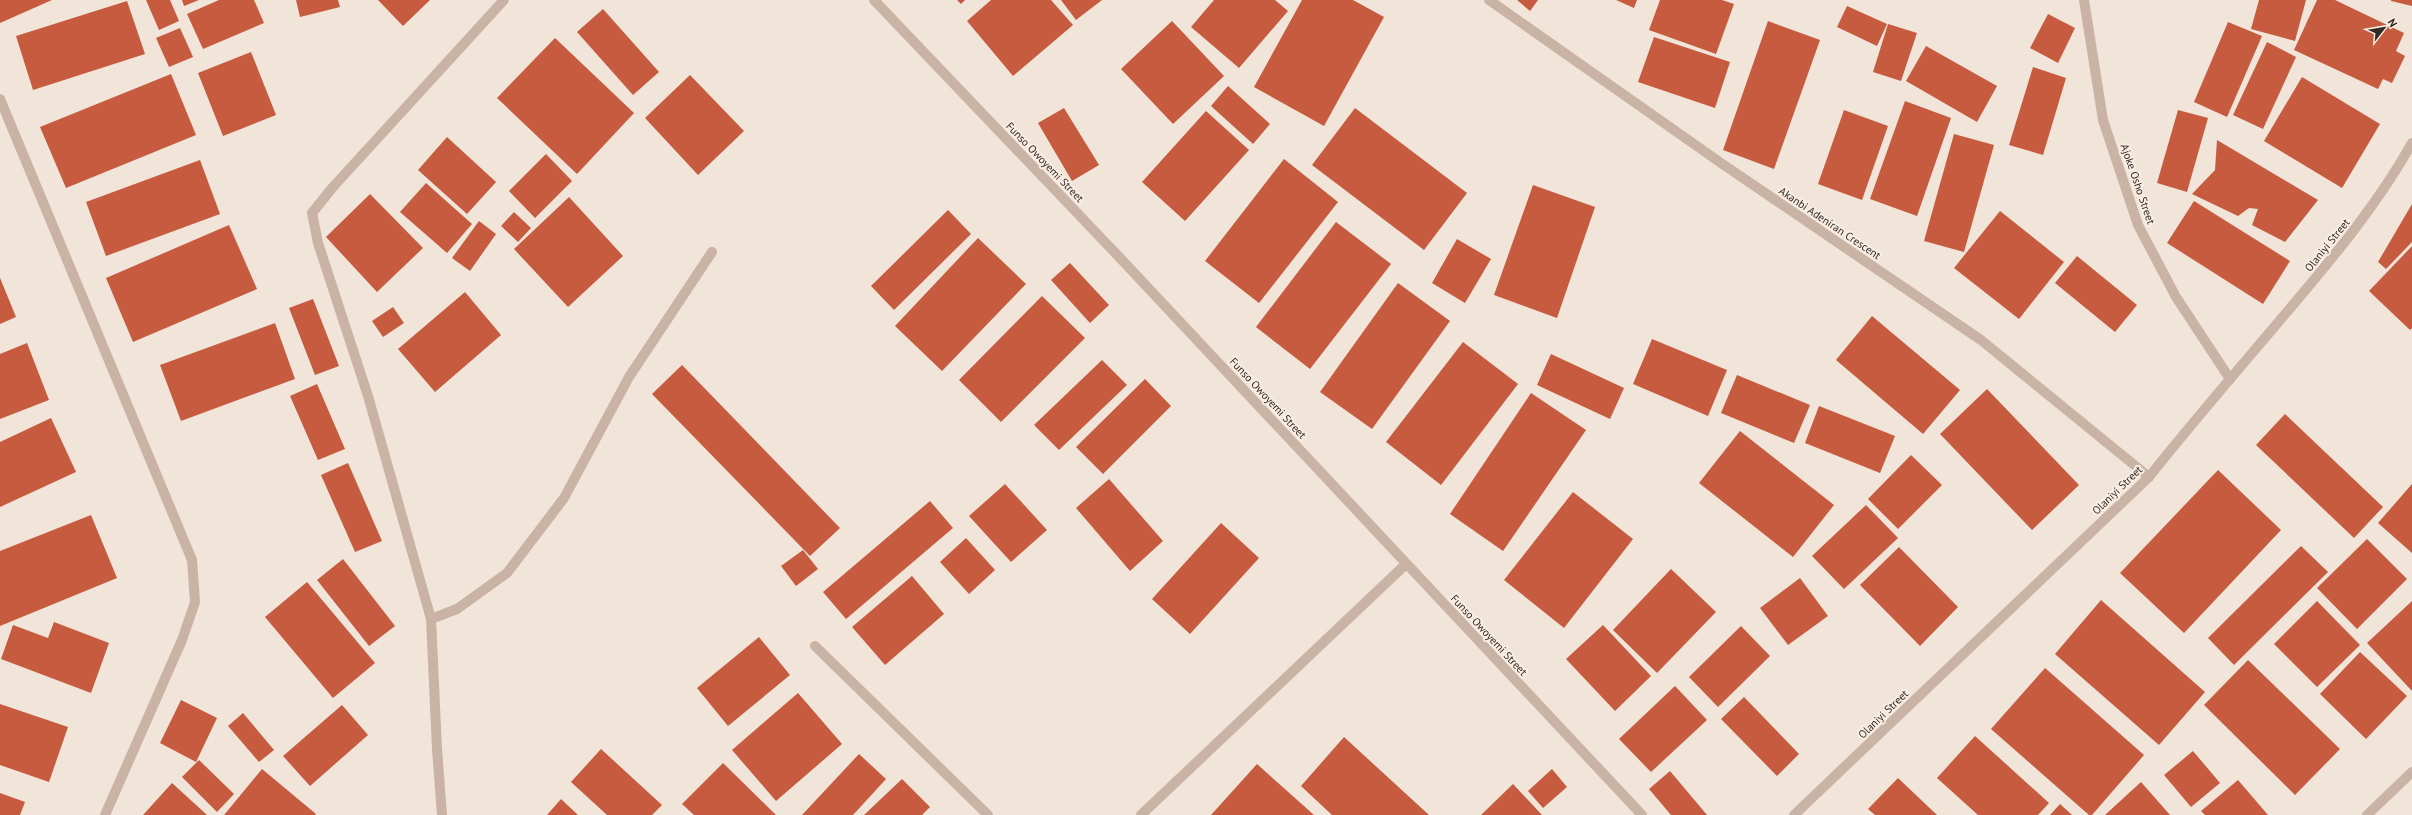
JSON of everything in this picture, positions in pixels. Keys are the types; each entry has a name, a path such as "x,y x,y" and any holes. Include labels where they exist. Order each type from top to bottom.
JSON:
{"street":[{"path":"442,815 437,749 431,619 368,396 318,243 312,212 504,0"},
{"name":"Funso Owoyemi Street","path":"874,0 1127,265 1642,815"},
{"name":"Akanbi Adeniran Crescent","path":"1489,0 1721,163 1981,340 2149,477"},
{"name":"Ajoke Osho Street","path":"2084,0 2103,120 2138,225 2176,297 2230,379"},
{"path":"0,99 192,560 194,602 182,640 105,815"},
{"name":"Olaniyi Street","path":"1794,815 2149,477 2191,424 2349,239 2392,179 2412,143"},
{"path":"431,619 457,609 507,573 564,498 629,377 712,252"},
{"path":"1141,815 1406,564"},
{"path":"815,646 988,815"},
{"path":"2368,815 2412,772"}],"building":[{"path":"0,0 52,0 0,23"},
{"path":"146,0 170,0 179,21 159,30"},
{"path":"182,0 199,0 184,6"},
{"path":"219,0 254,0 264,23 203,49 187,14"},
{"path":"296,0 338,0 340,7 300,17"},
{"path":"378,0 430,0 403,26"},
{"path":"957,0 965,0 961,4"},
{"path":"991,0 1051,0 1073,25 1013,76 967,21"},
{"path":"1061,0 1102,0 1076,20"},
{"path":"1214,0 1275,0 1288,11 1239,68 1191,27"},
{"path":"1302,0 1353,0 1384,17 1324,126 1254,87"},
{"path":"1517,0 1538,0 1530,11"},
{"path":"1616,0 1637,0 1634,8"},
{"path":"1660,0 1722,0 1734,4 1716,54 1649,30"},
{"path":"2259,0 2306,0 2295,41 2251,29"},
{"path":"2317,0 2335,0 2404,33 2396,51 2405,56 2392,83 2383,79 2378,89 2294,50"},
{"path":"2412,0 2412,6 2391,1"},
{"path":"127,1 145,54 33,90 16,36"},
{"path":"1847,6 1887,24 1877,46 1837,27"},
{"path":"603,9 659,72 633,95 577,32"},
{"path":"2048,14 2075,28 2058,63 2030,48"},
{"path":"1172,21 1224,76 1173,124 1121,69"},
{"path":"1768,21 1820,40 1774,169 1723,150"},
{"path":"2228,22 2262,36 2227,117 2194,102"},
{"path":"1888,24 1917,33 1901,81 1873,72"},
{"path":"180,28 193,57 169,67 156,38"},
{"path":"1654,37 1730,62 1715,108 1638,82"},
{"path":"555,38 634,113 577,174 497,98"},
{"path":"2267,42 2296,57 2263,129 2233,115"},
{"path":"1926,46 1997,86 1977,122 1906,81"},
{"path":"251,52 276,115 223,136 198,73"},
{"path":"2033,67 2066,78 2043,155 2009,145"},
{"path":"171,74 196,135 66,188 40,127"},
{"path":"690,75 744,131 698,175 645,118"},
{"path":"2302,77 2380,124 2342,188 2264,141"},
{"path":"1228,86 1270,124 1253,144 1211,106"},
{"path":"1905,101 1951,118 1917,216 1870,199"},
{"path":"1064,108 1099,165 1072,181 1038,123"},
{"path":"1355,108 1467,193 1424,250 1312,165"},
{"path":"1844,110 1888,126 1862,200 1818,184"},
{"path":"2178,110 2208,118 2187,192 2157,183"},
{"path":"1206,111 1249,150 1185,221 1142,182"},
{"path":"1954,134 1994,145 1964,252 1924,241"},
{"path":"447,137 496,182 467,214 418,170"},
{"path":"2217,140 2318,200 2285,242 2252,225 2258,209 2249,208 2238,216 2192,194 2215,170"},
{"path":"546,154 572,181 535,218 509,191"},
{"path":"1284,159 1338,202 1259,303 1205,261"},
{"path":"200,160 220,214 106,256 86,202"},
{"path":"426,183 472,224 447,253 400,212"},
{"path":"1533,185 1595,207 1557,318 1494,295"},
{"path":"370,194 423,248 377,292 326,237"},
{"path":"569,197 623,256 568,307 514,249"},
{"path":"2194,201 2290,261 2263,304 2167,243"},
{"path":"2412,204 2412,242 2386,269 2378,262"},
{"path":"948,210 971,234 894,310 871,286"},
{"path":"2000,211 2064,262 2019,319 1954,268"},
{"path":"514,212 531,228 518,242 501,226"},
{"path":"479,221 496,234 470,271 452,258"},
{"path":"1336,222 1391,264 1310,369 1256,327"},
{"path":"229,225 257,289 133,342 106,278"},
{"path":"978,238 1026,284 942,371 895,326"},
{"path":"1457,239 1491,259 1465,303 1432,283"},
{"path":"2412,246 2412,328 2410,330 2369,291"},
{"path":"2077,256 2137,305 2115,332 2055,283"},
{"path":"1070,263 1109,305 1090,323 1051,280"},
{"path":"0,278 16,317 0,324"},
{"path":"1398,283 1450,321 1372,429 1320,392"},
{"path":"465,292 501,335 435,392 398,349"},
{"path":"1042,296 1085,338 1001,422 959,380"},
{"path":"313,299 339,366 315,375 289,308"},
{"path":"393,307 404,323 383,337 372,321"},
{"path":"1872,316 1960,390 1923,434 1836,360"},
{"path":"275,323 295,379 181,421 160,365"},
{"path":"1652,339 1727,370 1708,416 1633,384"},
{"path":"1463,342 1518,384 1441,485 1386,442"},
{"path":"27,343 49,400 0,419 0,354"},
{"path":"1551,354 1624,388 1610,419 1537,385"},
{"path":"1102,360 1127,385 1059,450 1034,425"},
{"path":"682,365 840,528 810,556 652,394"},
{"path":"1737,375 1810,405 1794,443 1721,413"},
{"path":"1145,379 1171,406 1103,474 1076,447"},
{"path":"317,384 345,449 318,460 290,396"},
{"path":"1987,389 2079,485 2032,530 1940,434"},
{"path":"1531,393 1586,430 1503,551 1450,514"},
{"path":"1819,406 1895,436 1880,473 1805,443"},
{"path":"2285,414 2383,507 2354,538 2256,445"},
{"path":"51,418 76,472 0,507 0,442"},
{"path":"1740,431 1834,505 1793,557 1699,483"},
{"path":"1911,455 1942,485 1898,529 1868,499"},
{"path":"348,463 382,541 355,552 321,475"},
{"path":"2218,470 2281,530 2184,633 2120,573"},
{"path":"1109,479 1163,541 1130,571 1076,508"},
{"path":"1005,484 1047,530 1011,562 969,516"},
{"path":"2412,484 2412,553 2378,523"},
{"path":"1573,492 1633,539 1564,628 1504,580"},
{"path":"930,501 953,528 846,619 823,592"},
{"path":"1866,505 1898,538 1844,589 1812,556"},
{"path":"91,515 117,578 0,626 0,551"},
{"path":"1221,523 1259,558 1190,634 1152,599"},
{"path":"966,538 995,570 969,594 940,562"},
{"path":"2367,539 2407,579 2357,629 2317,588"},
{"path":"2301,546 2328,572 2234,665 2208,638"},
{"path":"1899,547 1958,607 1920,646 1860,585"},
{"path":"803,550 818,569 796,586 781,566"},
{"path":"343,559 395,626 369,646 317,580"},
{"path":"1671,569 1716,612 1657,673 1613,630"},
{"path":"912,576 944,614 885,665 852,627"},
{"path":"1800,578 1828,616 1788,645 1760,608"},
{"path":"307,582 375,663 333,698 265,617"},
{"path":"2101,600 2205,692 2159,745 2055,654"},
{"path":"2317,601 2360,645 2317,687 2274,644"},
{"path":"2412,601 2412,691 2367,643"},
{"path":"54,622 109,643 91,693 1,659 13,625 48,638"},
{"path":"1603,625 1651,676 1615,711 1566,659"},
{"path":"1741,626 1770,656 1718,707 1689,677"},
{"path":"759,637 790,675 728,726 697,688"},
{"path":"2360,652 2407,696 2366,739 2320,694"},
{"path":"2248,660 2340,749 2295,795 2204,705"},
{"path":"2045,668 2144,755 2092,815 2089,815 1991,729"},
{"path":"1675,686 1707,720 1651,772 1619,739"},
{"path":"798,693 842,744 776,801 732,750"},
{"path":"1744,697 1799,754 1777,776 1721,719"},
{"path":"181,700 217,718 196,762 160,743"},
{"path":"0,704 68,727 49,782 0,765"},
{"path":"342,705 368,735 310,786 283,756"},
{"path":"243,713 274,750 259,762 228,726"},
{"path":"1975,736 2049,803 2038,815 1978,815 1937,778"},
{"path":"1344,737 1429,815 1332,815 1301,786"},
{"path":"601,749 662,805 652,815 607,815 571,782"},
{"path":"2193,751 2220,783 2191,807 2164,775"},
{"path":"859,754 886,779 853,815 802,815"},
{"path":"199,760 234,794 217,812 182,777"},
{"path":"723,763 776,815 694,815 682,804"},
{"path":"1257,764 1314,815 1211,815"},
{"path":"262,769 316,814 224,815"},
{"path":"1552,769 1567,787 1543,808 1528,791"},
{"path":"1670,771 1707,815 1671,815 1649,789"},
{"path":"1898,778 1937,815 1875,815 1868,809"},
{"path":"902,779 930,807 922,815 864,815"},
{"path":"2238,780 2268,815 2205,815 2201,811"},
{"path":"2141,782 2170,815 2105,815"},
{"path":"172,783 207,815 143,815"},
{"path":"1513,784 1542,815 1481,815"},
{"path":"0,793 25,802 20,815 0,815"},
{"path":"561,799 578,815 547,815"},
{"path":"2060,804 2072,815 2050,815"}]}
